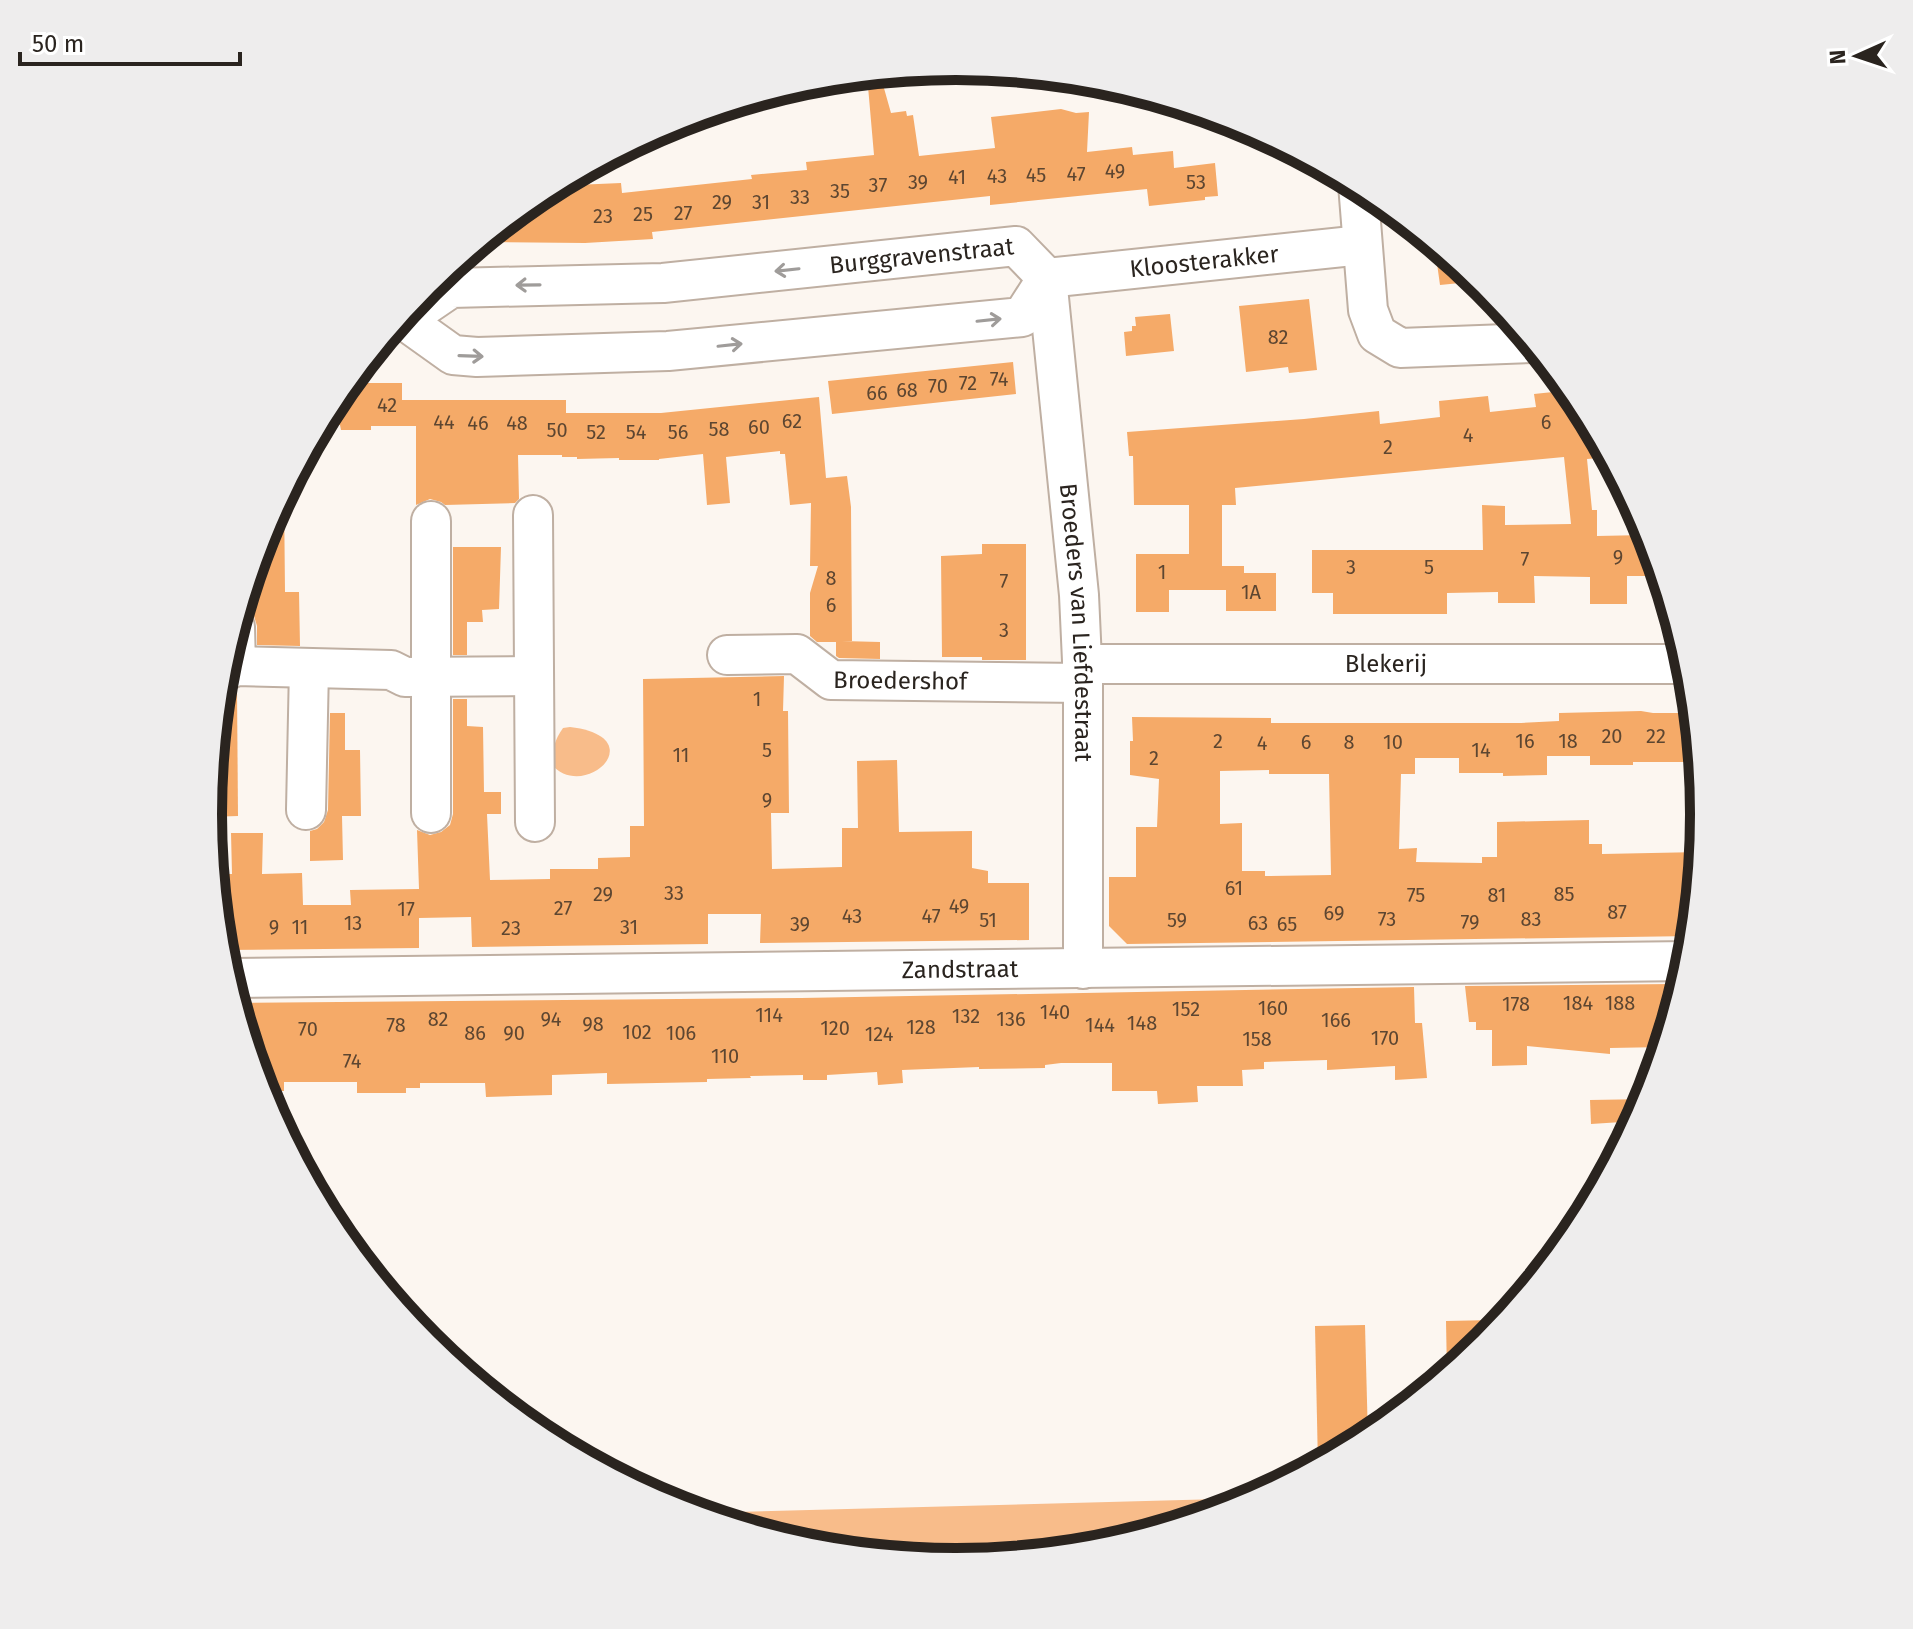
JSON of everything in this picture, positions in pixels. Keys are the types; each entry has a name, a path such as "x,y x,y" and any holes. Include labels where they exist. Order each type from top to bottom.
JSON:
{"street":[{"path":"1359,200 1368,310 1377,334 1400,348 1520,343"},
{"name":"Kloosterakker","path":"1047,278 1362,245"},
{"name":"Burggravenstraat","path":"409,325 453,355 477,357 668,351 1022,317 1047,278 1016,246 663,283 451,288 432,300"},
{"name":"Broeders van Liefdestraat","path":"1047,278 1079,595 1083,969"},
{"path":"533,515 535,822"},
{"path":"431,521 431,813"},
{"name":"Broedershof","path":"727,655 797,654 831,680 1082,673"},
{"name":"Blekerij","path":"1082,673 1675,664"},
{"path":"306,810 309,668"},
{"path":"236,670 391,670 405,677 534,676"},
{"name":"Zandstraat","path":"241,978 1676,961"}],"shaded area":[{"path":"563,728 595,733 607,742 610,753 604,764 594,772 580,776 565,774 551,764 558,736"},
{"path":"1222,1499 1147,1524 1100,1535 1052,1543 956,1549 861,1543 813,1535 727,1512"}],"building":[{"path":"883,84 891,113 906,111 907,116 913,115 919,156 995,148 991,117 1061,109 1089,112 1087,152 1132,147 1133,155 1173,151 1174,168 1215,163 1218,196 1149,206 1147,189 990,205 990,196 652,232 653,239 585,243 496,242 578,185 621,183 622,193 752,179 751,175 807,170 806,162 874,155 868,85"},
{"path":"1436,258 1463,283 1440,285"},
{"path":"1309,299 1317,370 1289,373 1288,367 1246,372 1239,306"},
{"path":"1170,314 1174,351 1126,356 1124,332 1132,331 1132,326 1136,326 1135,317"},
{"path":"1013,362 1016,394 832,414 828,381"},
{"path":"363,383 402,383 402,400 566,400 566,413 661,413 819,397 826,478 847,476 851,507 852,641 842,641 880,642 880,659 839,658 836,656 836,642 817,642 810,636 810,593 818,566 810,566 811,503 790,505 785,454 780,454 780,451 726,457 730,503 707,505 703,454 659,460 518,455 519,499 515,503 445,505 430,499 416,505 416,426 341,430 340,425 334,425"},
{"path":"1557,392 1599,458 1587,459 1592,510 1597,510 1597,536 1636,535 1646,561 1646,576 1627,576 1627,604 1590,604 1590,577 1534,576 1535,603 1498,603 1498,592 1447,593 1447,614 1333,614 1333,593 1312,593 1312,550 1483,550 1482,505 1505,506 1505,525 1571,524 1564,457 1235,488 1236,505 1222,505 1222,566 1244,566 1244,573 1276,573 1276,611 1226,611 1226,590 1169,590 1169,612 1136,612 1136,554 1189,554 1189,505 1134,505 1133,456 1129,456 1127,432 1379,411 1380,424 1440,417 1439,401 1488,396 1490,412 1536,407 1534,394"},
{"path":"284,520 285,592 299,592 300,646 257,645 254,616 250,612 261,578"},
{"path":"982,544 1026,544 1026,660 942,657 941,556 982,554"},
{"path":"453,547 501,547 499,609 482,610 483,622 467,622 467,655 453,655"},
{"path":"784,676 783,711 788,711 789,813 771,813 772,869 842,867 842,828 858,828 857,761 897,760 899,832 972,831 972,868 988,871 988,883 1029,883 1029,940 760,943 761,914 708,914 708,944 472,947 471,917 419,918 419,948 235,950 225,874 232,874 231,833 263,833 262,874 302,873 303,905 351,905 350,890 419,889 417,830 430,835 441,832 450,825 453,814 453,699 467,699 467,726 483,727 484,792 501,792 501,814 487,814 490,880 550,879 550,869 598,869 598,858 630,857 630,826 644,826 643,679"},
{"path":"237,690 238,816 222,817 224,766 233,691"},
{"path":"330,713 345,713 345,750 360,750 361,816 342,816 343,860 310,861 310,831 324,822 328,810"},
{"path":"1559,713 1684,713 1689,762 1590,765 1590,756 1547,756 1547,775 1503,776 1503,773 1459,773 1459,758 1415,758 1415,774 1401,774 1399,849 1417,848 1416,862 1482,863 1482,857 1497,857 1497,822 1589,820 1589,844 1602,844 1602,854 1689,852 1681,936 1127,944 1109,926 1109,877 1136,877 1136,827 1157,827 1159,779 1130,775 1132,717 1271,718 1271,723 1559,721","holes":["1220,771 1329,774 1331,875 1265,876 1265,871 1242,871 1242,823 1220,824"]},
{"path":"1671,984 1653,1047 1610,1048 1610,1054 1527,1046 1527,1065 1492,1066 1492,1030 1476,1030 1476,1022 1469,1022 1465,986"},
{"path":"1414,987 1415,1023 1422,1023 1427,1078 1395,1080 1395,1066 1327,1070 1327,1060 1264,1062 1264,1069 1242,1070 1243,1086 1197,1086 1198,1102 1158,1104 1157,1091 1112,1091 1112,1063 1061,1063 1045,1065 1045,1068 902,1070 903,1083 878,1085 877,1072 827,1075 827,1080 803,1080 803,1075 707,1079 707,1082 607,1084 607,1073 552,1075 552,1095 486,1097 485,1083 420,1083 420,1088 406,1088 406,1093 357,1093 357,1082 284,1082 284,1091 276,1091 247,1003 801,998"},
{"path":"1633,1099 1623,1122 1591,1124 1590,1100"},
{"path":"1489,1320 1447,1362 1446,1321"},
{"path":"1365,1325 1368,1423 1318,1454 1315,1326"}]}
